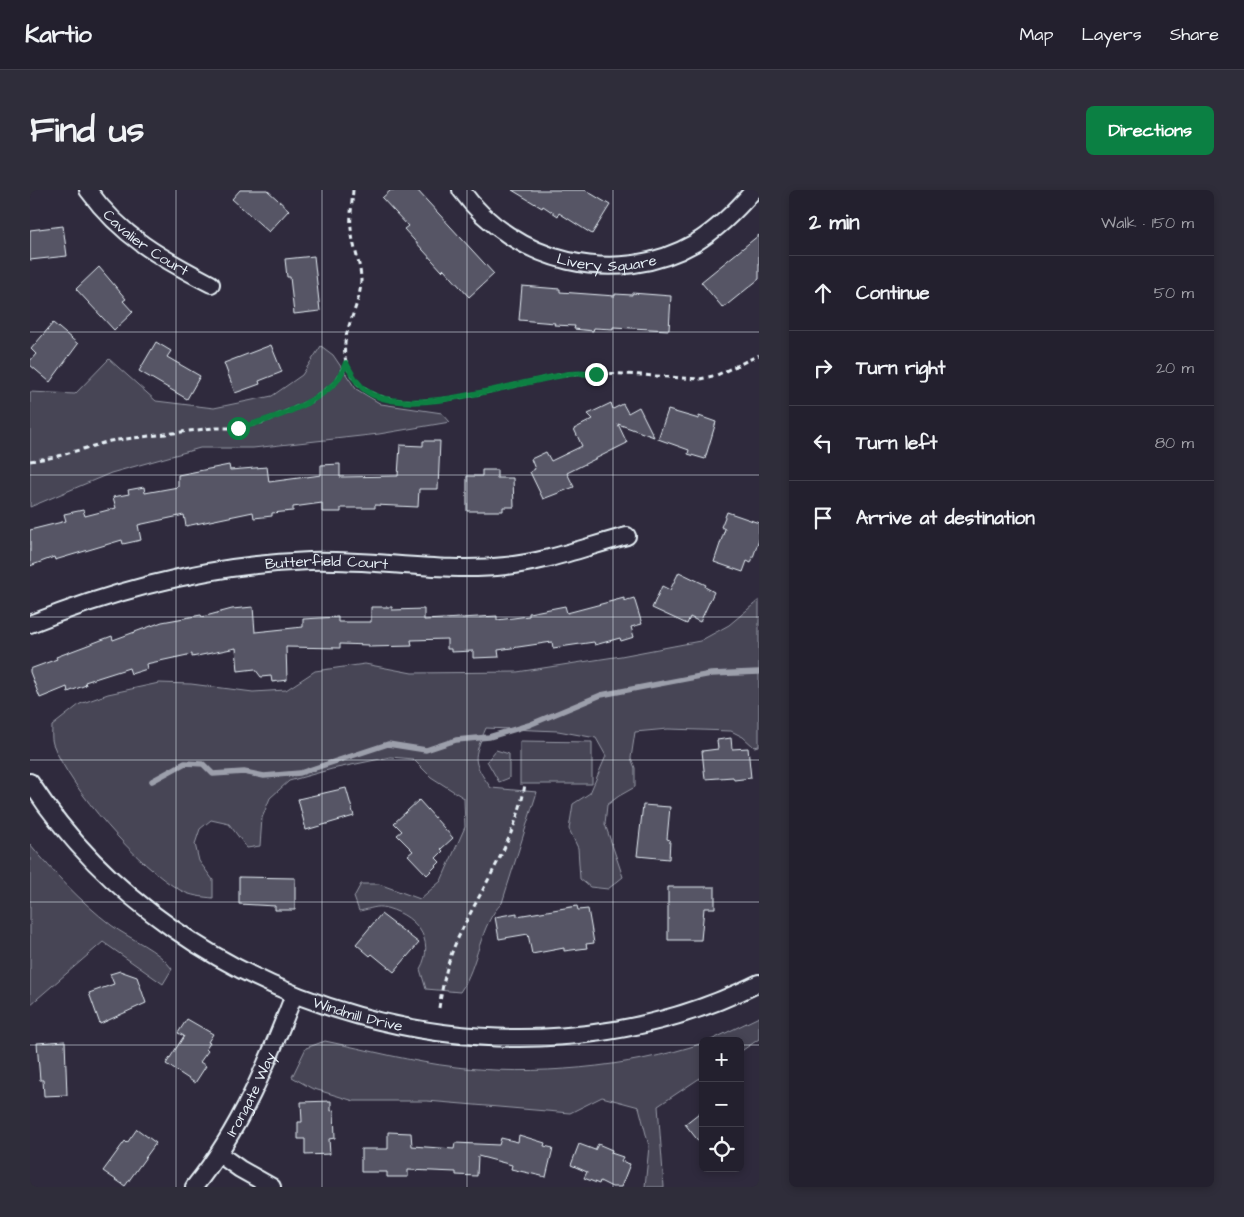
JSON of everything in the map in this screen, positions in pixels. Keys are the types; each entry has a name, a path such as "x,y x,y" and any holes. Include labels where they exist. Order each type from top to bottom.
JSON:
{"street":[{"name":"Cavalier Court","path":"88,190 103,210 124,232 155,255 211,284"},
{"name":"Livery Square","path":"460,190 491,223 527,247 580,264 610,266 640,263 669,255 694,244 733,214 754,190"},
{"name":"Butterfield Court","path":"30,624 123,592 224,570 309,561 344,560 462,567 506,566 538,560 628,536"},
{"name":"Windmill Drive","path":"30,782 72,837 105,872 145,908 185,937 215,955 294,995 336,1010 384,1023 474,1036 566,1036 651,1023 708,1006 759,983"},
{"name":"Irongate Way","path":"194,1187 219,1154 257,1084 294,995"},
{"path":"219,1154 272,1187"}],"path":[{"path":"353,190 350,217 361,280 345,338 346,363 353,378 374,396 388,400 418,401 453,398 571,374 700,379 717,376 759,356"},
{"path":"30,461 55,457 110,441 213,428 238,428 263,422 313,400 336,382 346,363"},
{"path":"439,1008 448,964 459,936 514,829 522,805 525,784"}],"shaded area":[{"path":"321,346 333,355 356,389 381,404 442,413 450,422 379,434 253,448 200,448 111,473 30,507 30,392 75,394 109,359 156,401 214,408 272,396 302,375"},
{"path":"759,600 759,746 754,747 743,737 731,731 668,729 635,732 631,758 635,768 635,787 607,805 605,824 623,877 608,889 590,887 580,879 578,848 569,829 573,804 590,793 606,756 596,738 558,731 486,728 478,747 476,759 480,771 491,788 537,792 502,903 488,922 471,970 460,992 426,989 420,969 425,958 426,948 424,938 413,921 394,910 382,907 359,911 354,897 361,884 379,884 420,899 441,881 465,827 464,798 431,777 413,759 390,757 332,769 289,781 270,798 262,818 260,846 247,848 229,824 211,820 200,829 195,844 199,861 213,880 213,898 192,895 180,890 164,879 126,846 74,782 61,762 52,742 52,726 80,704 108,694 159,683 191,684 253,692 286,690 315,671 365,664 412,673 517,672 621,656 700,641 729,625"},
{"path":"520,741 592,742 592,784 520,784"},
{"path":"496,750 509,754 509,778 499,782 487,761"},
{"path":"30,844 48,866 100,916 111,925 152,950 166,962 172,969 163,984 103,942 30,1005"},
{"path":"759,1017 759,1039 744,1049 744,1037 717,1037"},
{"path":"325,1041 440,1065 517,1071 581,1068 613,1064 644,1059 699,1044 699,1079 658,1106 664,1187 645,1187 649,1146 639,1107 602,1097 570,1113 427,1101 354,1101 311,1088 292,1077 306,1048"}],"building":[{"path":"240,190 267,190 289,210 269,232 232,199"},
{"path":"391,190 417,190 494,274 469,297 444,269 442,271 404,229 408,226 382,198"},
{"path":"512,190 585,190 610,205 592,234 559,213 558,216"},
{"path":"63,226 67,256 30,260 30,230"},
{"path":"759,235 759,279 723,308 701,282"},
{"path":"314,256 320,311 294,314 290,277 287,277 285,259"},
{"path":"99,267 126,299 123,301 133,312 114,330 76,289"},
{"path":"522,286 560,289 560,292 615,296 615,294 632,295 632,293 671,296 669,330 613,327 613,329 594,328 593,331 574,329 575,326 554,325 555,323 519,320"},
{"path":"53,323 78,344 50,382 30,365 30,361 36,354 31,349"},
{"path":"156,342 171,351 167,357 200,376 187,399 139,371"},
{"path":"271,345 282,372 259,381 260,384 235,393 224,363"},
{"path":"611,403 613,409 623,404 628,413 639,407 654,437 618,424 627,443 567,473 574,487 543,499 530,472 535,469 531,459 546,452 551,461 582,446 574,429 593,419 588,414"},
{"path":"668,410 699,419 699,416 716,422 705,459 688,454 689,450 658,439"},
{"path":"423,441 440,441 438,489 419,489 418,507 375,505 375,508 341,508 341,512 322,512 322,503 293,507 293,511 272,513 272,516 254,518 253,512 186,526 184,515 138,525 141,540 123,544 122,540 55,560 54,557 30,566 30,530 66,521 64,514 83,510 85,516 116,508 113,497 129,494 128,490 144,487 145,493 178,487 178,475 229,465 230,470 267,467 269,482 321,475 321,465 340,464 340,477 398,476 400,445 423,446"},
{"path":"482,470 497,470 497,478 513,478 514,507 503,507 503,511 467,511 467,476 482,476"},
{"path":"727,512 759,523 759,540 751,563 747,561 743,572 714,562 725,529 721,527"},
{"path":"679,572 706,585 705,587 714,592 700,622 690,617 687,624 652,608 662,586 670,590"},
{"path":"624,598 624,601 634,598 642,624 631,627 634,637 621,641 620,638 595,645 594,642 553,648 552,642 498,650 499,657 473,658 473,651 451,652 451,649 447,649 447,639 411,640 412,646 369,647 369,645 340,644 340,648 286,647 287,680 272,682 271,676 261,677 255,669 238,671 236,648 192,657 192,654 146,664 147,669 131,674 129,668 85,682 86,685 68,692 67,687 40,698 30,672 30,669 57,659 56,657 112,636 113,640 162,622 201,615 202,617 232,609 253,607 255,632 303,627 303,619 338,617 338,622 371,622 371,607 392,607 392,610 424,609 424,620 497,616 497,620 529,616 529,613 565,606 567,613"},
{"path":"731,738 732,749 748,748 751,778 734,780 733,777 705,779 702,751 718,749 717,740"},
{"path":"346,788 354,816 306,830 298,799"},
{"path":"419,800 453,838 441,849 443,851 436,858 440,862 427,875 408,855 413,851 397,835 402,831 394,823"},
{"path":"643,805 670,807 667,839 670,840 669,859 637,856"},
{"path":"239,877 295,878 295,910 275,910 275,906 239,904"},
{"path":"668,887 715,887 715,908 704,908 701,940 668,940"},
{"path":"577,906 578,910 588,909 594,943 586,944 587,948 564,951 564,948 532,954 528,934 499,939 495,917 517,913 517,916"},
{"path":"381,914 419,943 394,972 356,944"},
{"path":"120,971 137,977 146,1003 100,1024 89,993 114,984 110,974"},
{"path":"187,1019 213,1034 208,1042 210,1043 206,1049 208,1051 200,1062 206,1066 195,1083 166,1064 184,1036 178,1033"},
{"path":"65,1041 67,1095 44,1096 43,1080 40,1080 37,1043"},
{"path":"331,1101 331,1111 334,1110 335,1138 329,1139 330,1154 305,1155 305,1139 298,1139 298,1122 302,1122 301,1102"},
{"path":"699,1113 699,1142 685,1124"},
{"path":"137,1129 156,1143 125,1186 103,1171 125,1141 127,1143"},
{"path":"388,1132 411,1133 412,1146 454,1149 455,1143 499,1145 501,1138 518,1142 519,1135 545,1143 544,1146 553,1148 546,1177 511,1169 512,1165 478,1156 477,1176 456,1175 456,1172 408,1170 408,1177 387,1177 387,1172 361,1172 361,1149 388,1149"},
{"path":"579,1144 595,1150 598,1144 612,1150 611,1153 623,1157 621,1161 630,1164 621,1187 612,1187 600,1181 599,1184 584,1178 587,1172 571,1165"}],"waterway":[{"path":"152,781 185,763 203,764 213,774 244,772 264,776 300,773 388,744 426,750 456,740 489,737 529,725 601,695 711,674 759,672"}],"route":[{"path":"238,428 263,422 313,400 336,382 346,363 353,378 366,390 374,396 388,400 418,401 453,398 571,374 596,374"}]}
